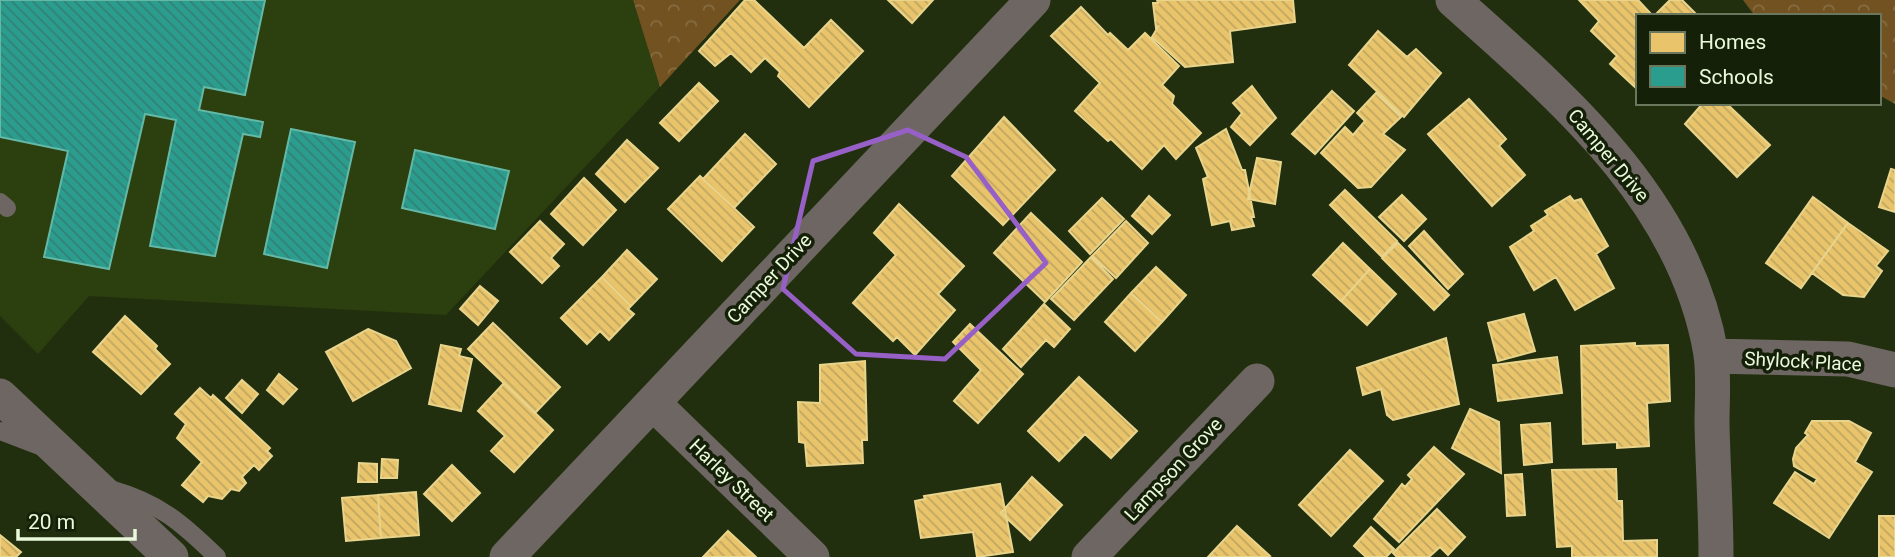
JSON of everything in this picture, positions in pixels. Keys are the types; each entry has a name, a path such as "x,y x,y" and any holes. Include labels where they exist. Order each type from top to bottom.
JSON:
{"street":[{"name":"Camper Drive","path":"508,557 1033,0"},
{"name":"Camper Drive","path":"1452,0 1582,118 1633,177 1672,241 1699,308 1711,356 1716,557"},
{"name":"Shylock Place","path":"1711,356 1848,359 1895,370"},
{"name":"Lampson Grove","path":"1089,557 1257,381"},
{"path":"0,396 171,557"},
{"name":"Harley Street","path":"653,403 812,557"}],"lane":[{"path":"0,431 61,454"},
{"path":"94,485 134,496 174,516 217,557"}],"highlighted area":[{"path":"908,130 966,157 1046,263 945,359 856,354 783,289 813,161"}],"shaded area":[{"path":"0,0 633,0 660,87 446,315 89,296 38,354 0,316"}],"green space":[{"path":"633,0 740,0 660,87"},
{"path":"1743,0 1895,0 1895,104 1881,96 1881,14 1754,14"}],"building: Homes":[{"path":"745,0 754,0 804,48 831,20 863,51 809,107 778,76 780,72 765,58 751,72 731,53 715,66 699,51"},
{"path":"888,0 933,0 912,23"},
{"path":"1157,0 1293,0 1295,22 1230,31 1233,62 1185,67 1152,37 1158,27 1156,28 1153,3 1158,3"},
{"path":"1579,0 1638,0 1651,14 1636,14 1636,88 1610,64 1617,56 1591,31 1599,21"},
{"path":"1670,0 1682,0 1696,14 1656,14"},
{"path":"1081,7 1108,35 1110,33 1128,50 1145,33 1179,66 1162,85 1174,96 1172,104 1201,133 1176,159 1164,145 1142,169 1111,139 1108,141 1075,111 1100,83 1051,36"},
{"path":"1378,31 1407,57 1416,49 1441,73 1404,117 1349,65"},
{"path":"699,83 718,101 679,141 660,123"},
{"path":"1252,86 1276,118 1250,145 1231,127 1242,113 1233,103"},
{"path":"1332,91 1354,111 1315,154 1292,134"},
{"path":"1376,93 1401,117 1383,134 1405,150 1371,187 1358,188 1321,153 1345,127 1353,135 1365,121 1357,113"},
{"path":"1469,99 1506,139 1499,146 1525,175 1492,206 1428,134"},
{"path":"1701,105 1728,105 1770,145 1737,177 1685,124"},
{"path":"1004,117 1055,170 1003,225 952,176"},
{"path":"1226,129 1242,170 1245,170 1254,217 1251,217 1254,226 1232,230 1230,221 1212,225 1203,179 1208,177 1196,148"},
{"path":"745,134 776,164 734,208 703,179"},
{"path":"627,140 658,168 625,202 596,174"},
{"path":"1257,158 1281,162 1275,204 1248,199"},
{"path":"1891,169 1895,170 1895,212 1879,207"},
{"path":"700,176 754,227 722,261 668,209"},
{"path":"584,178 616,210 583,245 551,214"},
{"path":"1345,190 1397,241 1382,257 1330,205"},
{"path":"1402,195 1426,219 1404,241 1379,217"},
{"path":"1149,196 1170,215 1152,234 1132,216"},
{"path":"1570,196 1574,201 1581,199 1608,246 1596,254 1614,288 1575,310 1556,277 1534,290 1510,247 1534,231 1531,226 1548,215 1545,211"},
{"path":"1813,197 1848,223 1801,288 1766,263"},
{"path":"1102,198 1124,219 1090,254 1069,231"},
{"path":"899,204 964,266 938,294 955,310 915,355 897,337 893,341 853,303 896,255 874,233"},
{"path":"1031,213 1082,262 1045,302 994,253"},
{"path":"540,221 564,244 551,258 559,266 542,283 510,252"},
{"path":"1126,221 1148,243 1116,278 1092,256"},
{"path":"1848,223 1888,251 1876,266 1882,271 1864,297 1843,295 1812,273"},
{"path":"1424,231 1463,274 1448,289 1409,246"},
{"path":"1343,243 1370,269 1341,301 1313,275"},
{"path":"1398,243 1449,295 1434,310 1382,258"},
{"path":"627,250 657,279 631,306 602,277"},
{"path":"1091,257 1113,279 1074,320 1051,299"},
{"path":"1156,267 1186,295 1162,322 1131,293"},
{"path":"1370,269 1396,294 1367,325 1341,301"},
{"path":"602,277 631,306 628,309 634,314 609,340 600,331 587,344 561,318"},
{"path":"480,286 498,301 478,325 460,309"},
{"path":"1131,293 1162,322 1135,351 1105,322"},
{"path":"1044,304 1070,329 1054,347 1046,340 1021,367 1003,349"},
{"path":"1524,314 1535,351 1498,361 1488,323"},
{"path":"125,316 157,346 155,349 170,364 141,394 93,352"},
{"path":"493,323 560,387 535,413 468,349"},
{"path":"970,324 1023,374 978,423 954,401 981,370 953,342"},
{"path":"368,329 396,341 411,368 353,401 326,352"},
{"path":"1446,338 1459,404 1393,420 1387,415 1381,389 1363,395 1357,368"},
{"path":"1635,343 1635,346 1668,345 1670,401 1647,403 1649,446 1617,448 1617,442 1583,444 1581,346"},
{"path":"441,345 461,349 459,356 472,359 461,411 429,404"},
{"path":"1557,357 1562,393 1498,401 1493,365"},
{"path":"865,361 867,440 862,440 863,463 807,466 805,443 799,442 798,402 820,403 820,365"},
{"path":"279,374 297,389 283,404 267,390"},
{"path":"1079,377 1137,431 1111,458 1085,434 1059,461 1028,431"},
{"path":"242,380 258,394 242,413 226,398"},
{"path":"504,383 553,430 514,472 491,451 505,436 478,411"},
{"path":"200,388 211,398 213,395 270,448 267,451 272,456 259,470 254,465 242,477 246,483 239,491 231,489 222,499 208,496 203,502 182,485 202,462 177,438 186,424 175,414"},
{"path":"1470,409 1499,422 1501,473 1452,448"},
{"path":"1812,421 1849,421 1871,433 1855,462 1872,472 1829,538 1774,503 1795,472 1814,484 1817,479 1794,466 1793,459 1796,448 1808,435 1805,433"},
{"path":"1550,423 1552,462 1524,465 1521,425"},
{"path":"1434,447 1464,474 1399,542 1374,519 1402,484 1405,487 1412,479 1408,475"},
{"path":"1350,450 1383,481 1331,536 1299,505"},
{"path":"382,459 398,460 397,478 381,478"},
{"path":"359,463 377,464 377,482 358,482"},
{"path":"452,465 480,493 452,521 424,494"},
{"path":"1616,469 1617,501 1622,501 1623,541 1657,540 1657,557 1572,557 1572,546 1557,547 1552,470"},
{"path":"1522,474 1525,515 1507,516 1505,475"},
{"path":"1032,477 1062,505 1030,540 1001,513"},
{"path":"1000,484 1013,552 977,557 973,532 921,538 915,501 925,499 924,496"},
{"path":"416,492 419,535 381,538 378,495"},
{"path":"378,495 381,538 346,541 342,498"},
{"path":"1437,509 1465,537 1448,555 1440,547 1429,557 1397,557 1393,553"},
{"path":"1879,516 1895,516 1895,557 1879,557"},
{"path":"1237,526 1270,556 1208,557"},
{"path":"1371,527 1394,549 1386,557 1366,557 1354,546"},
{"path":"728,531 756,557 703,557"},
{"path":"0,535 21,552 16,557 0,557"}],"building: Schools":[{"path":"0,0 265,0 245,95 204,87 199,110 263,122 260,137 243,134 215,256 150,246 176,120 145,114 109,269 44,257 68,151 0,137"},
{"path":"291,129 355,142 327,268 264,254"},
{"path":"415,150 509,171 495,229 402,208"}]}
